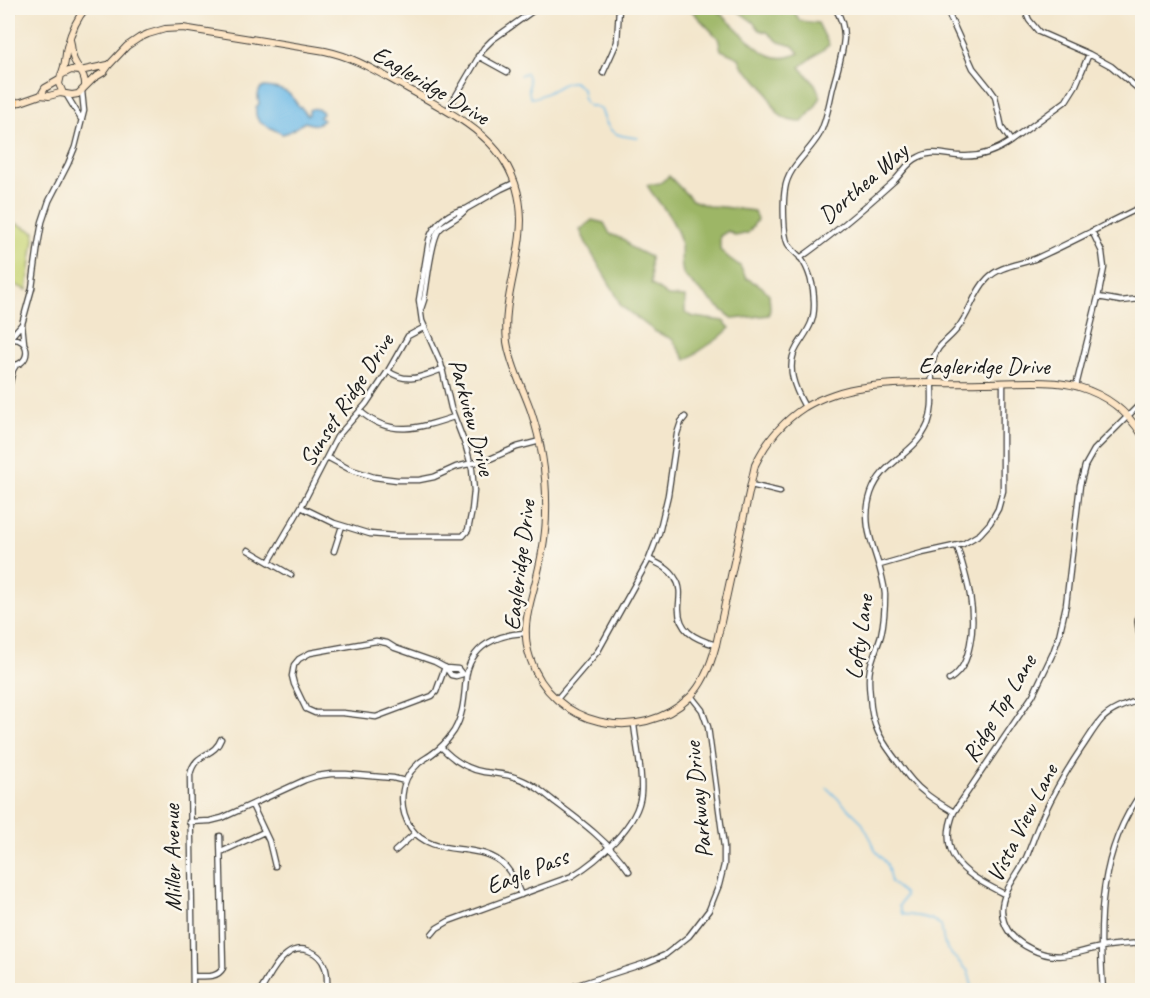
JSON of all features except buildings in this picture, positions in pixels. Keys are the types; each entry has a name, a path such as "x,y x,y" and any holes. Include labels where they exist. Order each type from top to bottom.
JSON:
{"main road":[{"path":"8,20 12,8"},
{"path":"65,94 60,86 60,77 67,47 76,21 86,8"},
{"name":"Eagleridge Drive","path":"84,88 139,38 158,30 183,28 345,56 366,65 447,111 474,128 493,146 509,170 519,205 520,228 507,303 506,328 510,357 540,441 545,480 546,521 540,562 526,615 530,657 540,680 557,699 571,710 590,719 616,725 652,720 677,708 700,685 708,670 716,645 759,457 771,437 805,407 831,396 864,387 1046,383 1076,386 1100,395 1128,416 1143,435"},
{"path":"10,104 41,95 75,95 84,88 84,76 72,56 70,39"},
{"path":"41,95 45,88 69,70 79,71 109,65"},
{"path":"1143,591 1138,622 1143,649"}],"street":[{"path":"382,8 393,10 414,8"},
{"path":"447,111 484,48 537,8"},
{"path":"603,73 617,42 619,8"},
{"path":"805,407 794,384 792,362 795,351 810,325 814,302 811,280 800,258 785,237 784,191 790,173 815,142 824,123 843,42 844,31 835,8"},
{"path":"946,8 973,68 995,96 1002,128 1011,141"},
{"path":"1024,8 1029,20 1039,32 1103,61 1143,92"},
{"name":"Dorthea Way","path":"800,258 852,218 920,156 934,152 956,156 976,156 995,150 1011,141 1066,101 1076,85 1089,54"},
{"path":"478,56 507,72"},
{"path":"8,364 22,363 26,358 27,349 22,324 32,288 39,238 52,195 71,158 78,136 84,111 84,88"},
{"path":"65,94 81,119"},
{"name":"Parkview Drive","path":"342,526 370,534 384,535 463,536 468,530 473,504 471,464 454,417 443,369 421,318 419,300 431,233 435,227 460,210 514,183"},
{"name":"Lofty Lane","path":"954,812 924,793 912,781 885,747 873,722 869,675 881,635 885,609 880,566 868,528 867,508 870,495 876,482 885,471 914,446 924,432 931,415 933,366 937,350 959,327 979,289 990,276 1001,269 1034,259 1135,210"},
{"path":"1076,386 1104,263 1100,246 1092,231"},
{"path":"1098,297 1120,301 1139,298"},
{"path":"9,339 22,324"},
{"name":"Sunset Ridge Drive","path":"269,562 301,507 337,437 360,411 388,371 408,336 425,327"},
{"path":"9,339 24,343"},
{"path":"8,391 16,365"},
{"path":"388,371 397,377 410,379 443,369"},
{"path":"880,566 922,553 957,546 986,529 1000,503 1004,483 1003,383"},
{"name":"Ridge Top Lane","path":"1006,895 963,870 951,851 948,837 950,823 954,812 1033,695 1053,653 1066,605 1080,485 1085,466 1094,450 1143,402"},
{"path":"360,411 372,421 393,428 424,426 454,417"},
{"path":"557,699 598,651 649,559 668,495 677,434 685,417"},
{"path":"327,457 365,475 405,481 429,478 456,467 490,459 517,447 540,441"},
{"path":"751,485 780,492"},
{"path":"301,507 342,526 334,551"},
{"path":"950,680 965,664 973,629 971,595 957,546"},
{"path":"248,550 291,575"},
{"path":"649,559 663,565 675,578 680,593 679,615 687,631 697,639 716,645"},
{"path":"521,895 507,867 495,858 478,852 435,845 415,833 407,820 402,796 405,781 416,765 441,747 453,732 463,711 466,693 464,674 473,658 486,644 497,637 526,633"},
{"path":"446,668 432,696 376,717 311,712 304,706 292,676 296,662 306,654 372,641 387,643 435,662 446,668 451,675 464,674"},
{"name":"Parkway Drive","path":"562,990 665,955 689,936 713,904 722,875 724,838 708,727 702,710 691,696"},
{"name":"Vista View Lane","path":"1143,699 1112,711 1096,726 1057,787 1042,816 1026,858 1003,902 1002,912 1007,928 1014,938 1032,950 1047,955 1068,956 1101,947 1143,943"},
{"name":"Eagle Pass","path":"432,934 449,921 572,876 609,846 630,823 641,799 642,786 634,724"},
{"name":"Miller Avenue","path":"193,990 189,780 192,767 198,759 218,747 221,740"},
{"path":"441,747 452,758 469,768 511,776 531,784 584,823 609,846 629,871"},
{"path":"189,822 216,820 305,780 324,775 346,774 405,781"},
{"path":"1103,990 1101,947 1110,855 1121,825 1143,792"},
{"path":"252,805 270,845 275,866"},
{"path":"221,852 264,832"},
{"path":"395,851 415,833"},
{"path":"193,976 214,976 219,974 223,968 220,836"},
{"path":"261,990 281,958 299,949 312,952 322,960 327,970 327,990"}],"green space":[{"path":"689,8 719,8 719,12 750,42 769,55 783,58 799,53 793,46 779,42 767,32 760,30 734,8 792,8 800,21 818,23 829,45 800,67 815,84 821,97 802,122 792,121 779,114 757,79 745,69 739,58 721,50 718,38"},
{"path":"669,176 692,200 708,206 754,211 757,220 748,233 736,236 728,231 720,236 720,250 740,266 746,278 761,286 769,294 769,315 734,319 685,276 682,270 681,245 677,231 647,185 660,183"},
{"path":"8,220 35,232 27,290 8,282"},
{"path":"592,220 604,223 610,234 625,240 630,247 650,257 651,284 668,296 685,297 685,313 694,317 723,321 730,328 686,360 672,339 656,332 621,306 580,230"}],"water":[{"path":"264,87 287,93 307,115 312,109 322,111 323,114 319,117 323,120 314,124 305,122 282,134 259,122 256,113 256,107 259,104 258,93"}],"waterway":[{"path":"520,75 526,73 528,76 531,98 543,95 565,83 574,82 582,88 584,101 589,106 601,109 606,124 613,132 638,138"},
{"path":"827,788 861,821 875,850 887,864 891,883 905,896 899,906 902,914 927,918 941,925 944,943 968,971 974,990"}]}
